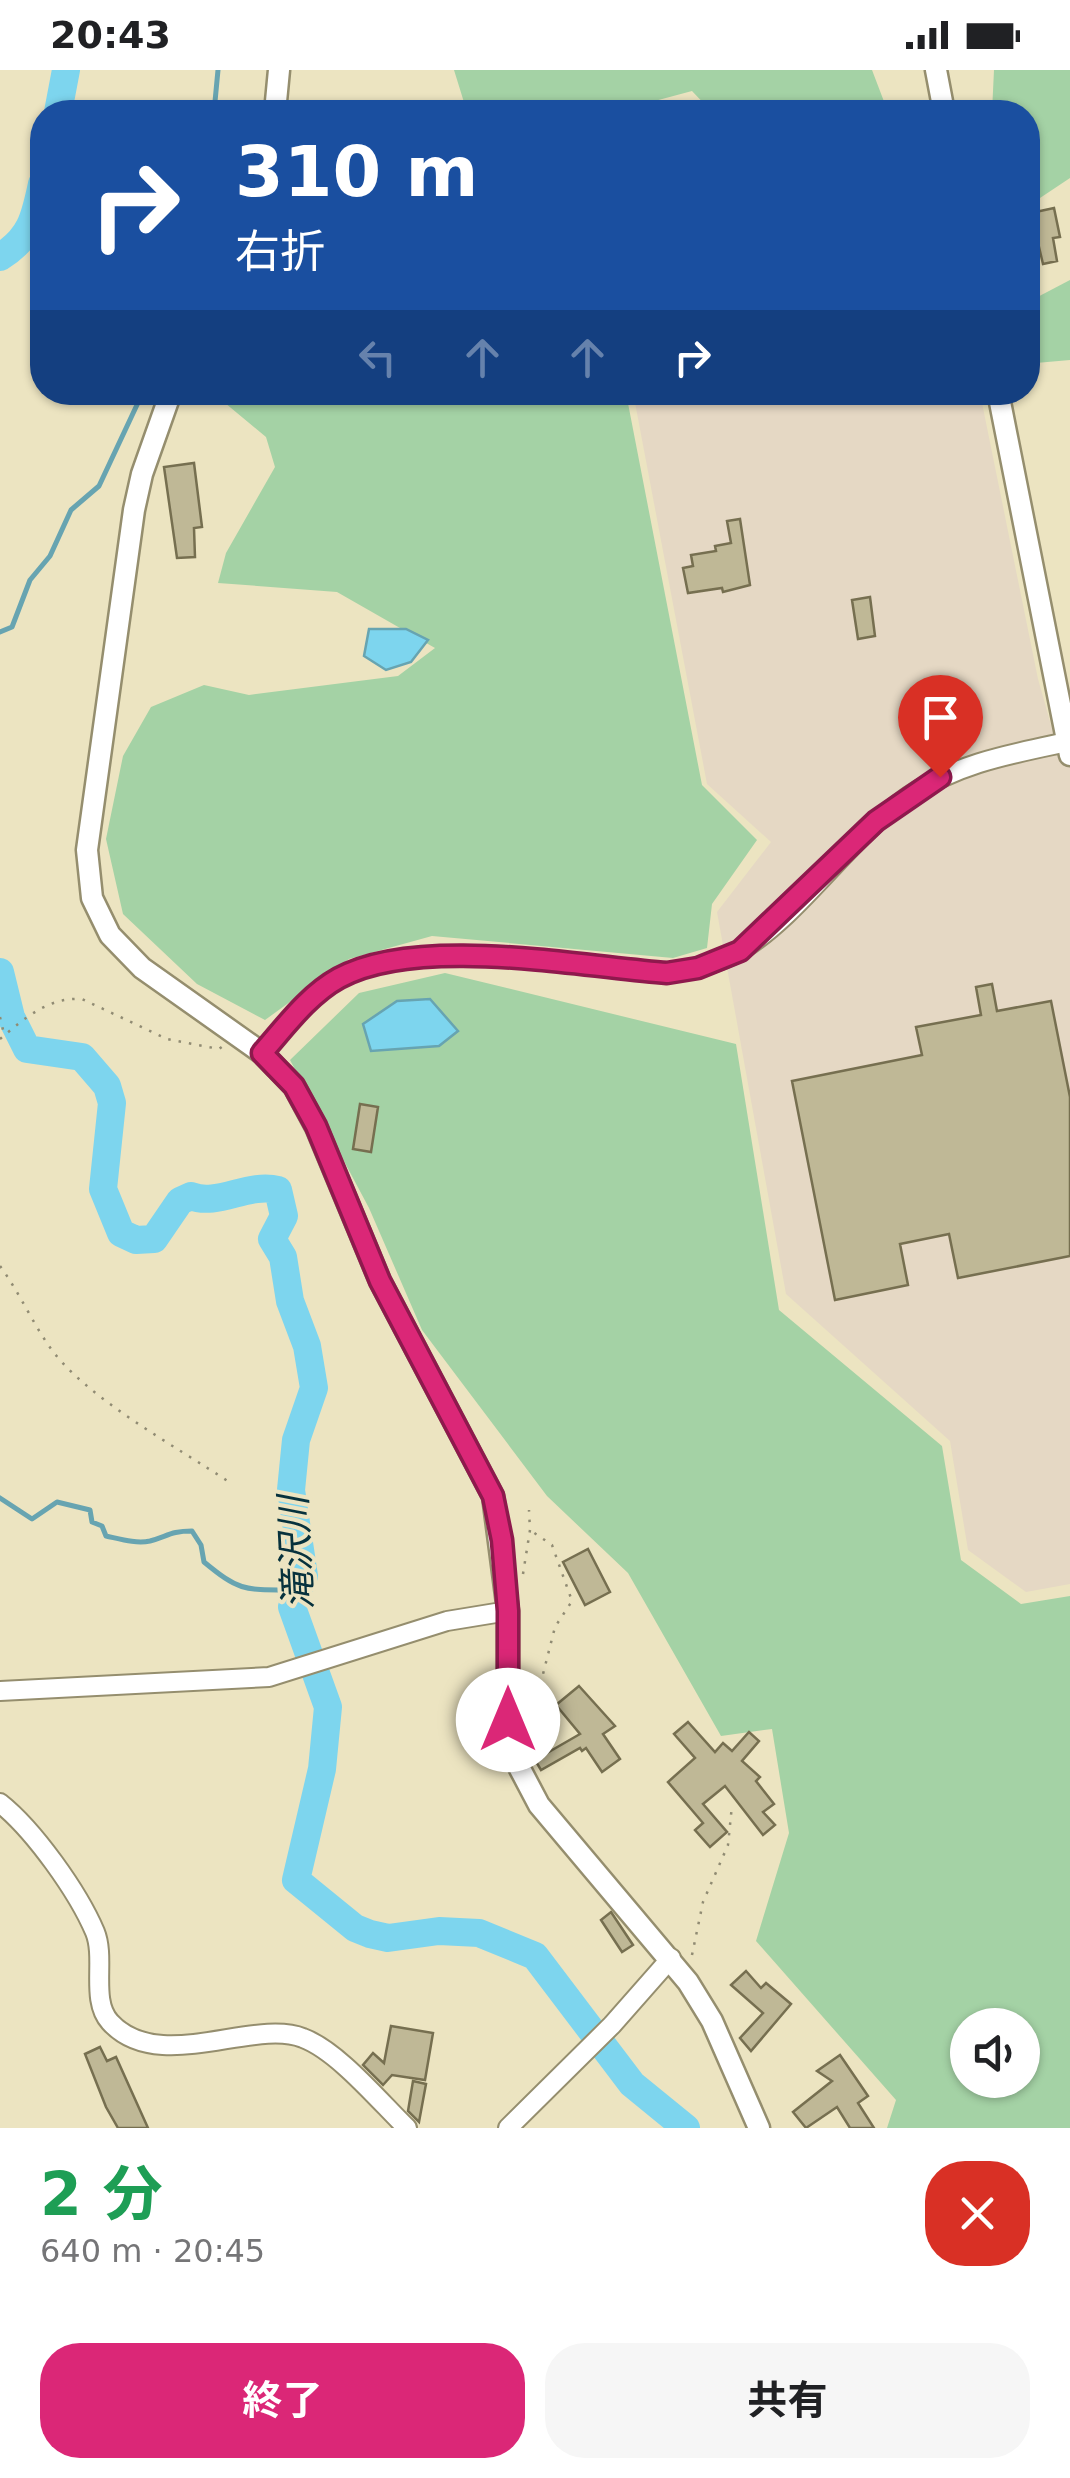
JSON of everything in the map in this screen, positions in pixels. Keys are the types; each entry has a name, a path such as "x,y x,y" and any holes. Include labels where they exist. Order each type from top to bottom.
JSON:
{"street":[{"path":"276,100 279,70"},
{"path":"936,70 942,100"},
{"path":"166,405 134,510 87,850 92,898 110,936 142,968 262,1053 294,1086 316,1126 380,1281 493,1496 502,1540 508,1611 508,1720 519,1766 539,1805 688,1982 712,2021 759,2128"},
{"path":"262,1053 304,1005 339,978 390,960 444,954 667,973 698,968 740,951 876,821 940,777 980,760 1069,749 1001,405"},
{"path":"0,1691 202,1683 300,1671 447,1622 508,1611"},
{"path":"0,1803 41,1844 96,1933 101,1960 100,1998 107,2020 123,2032 159,2044 204,2044 280,2033 303,2038 325,2051 408,2128"},
{"path":"508,2128 612,2025 671,1958"}],"path":[{"path":"2,1037 38,1008 67,998 82,999 167,1039 220,1048 236,1035"},
{"path":"0,1017 2,1037"},
{"path":"0,1266 25,1301 49,1348 94,1390 229,1482"},
{"path":"508,1695 542,1678 555,1628 572,1600 552,1544 530,1530"},
{"path":"688,1982 703,1902 728,1845 732,1805"}],"shaded area":[{"path":"635,405 982,405 1038,679 1062,764 1070,763 1070,1584 1026,1592 968,1550 950,1441 786,1294 717,912 771,842 707,784"}],"green space":[{"path":"454,70 872,70 883,100 701,100 692,91 658,100 463,100"},
{"path":"994,70 1070,70 1070,178 1040,198 1040,100 993,100"},
{"path":"1070,280 1070,360 1040,363 1040,296"},
{"path":"227,405 628,405 702,785 757,840 712,904 707,948 673,958 432,936 349,959 265,1020 197,984 123,914 106,839 123,756 151,707 204,685 249,695 398,676 435,648 337,592 218,583 226,553 275,467 266,437"},
{"path":"445,973 736,1044 779,1310 942,1446 961,1560 1021,1604 1070,1596 1070,2128 887,2128 896,2100 756,1941 789,1833 772,1729 721,1736 628,1573 547,1496 422,1330 369,1208 290,1060 359,993"}],"water":[{"path":"369,629 406,629 428,640 411,662 386,670 364,656"},
{"path":"430,999 458,1031 439,1046 371,1051 363,1024 397,1001"}],"building":[{"path":"1054,208 1060,237 1053,238 1057,261 1043,264 1040,251 1040,211"},
{"path":"194,463 202,527 194,528 195,557 177,558 164,467"},
{"path":"740,519 750,585 723,592 722,588 688,593 683,568 693,566 691,555 716,551 715,546 731,543 727,521"},
{"path":"870,597 875,636 858,639 852,600"},
{"path":"992,984 997,1011 1051,1001 1070,1097 1070,1256 958,1278 949,1234 900,1244 908,1285 835,1300 792,1081 922,1055 916,1027 981,1015 976,987"},
{"path":"360,1104 378,1107 371,1152 353,1149"},
{"path":"588,1549 610,1592 585,1605 563,1562"},
{"path":"579,1686 615,1726 603,1734 620,1759 602,1772 586,1748 580,1748 541,1770 535,1760 580,1734 556,1705"},
{"path":"688,1722 715,1752 723,1743 732,1751 749,1732 759,1741 742,1761 760,1777 756,1781 774,1804 763,1812 775,1825 763,1835 725,1786 703,1804 727,1832 710,1847 695,1830 703,1823 668,1782 695,1758 674,1734"},
{"path":"611,1912 633,1945 622,1952 601,1920"},
{"path":"746,1971 761,1988 766,1983 791,2004 751,2051 740,2038 763,2013 731,1985"},
{"path":"391,2026 433,2033 425,2080 392,2075 383,2085 363,2065 373,2053 384,2063"},
{"path":"100,2047 107,2061 116,2057 148,2128 118,2128 85,2054"},
{"path":"840,2055 868,2096 858,2103 874,2128 850,2128 837,2107 806,2128 793,2112 832,2081 817,2071"},
{"path":"413,2081 426,2084 419,2122 408,2111"}],"waterway":[{"name":"滝沢川","path":"60,100 66,70"},
{"path":"215,100 218,70"},
{"name":"滝沢川","path":"0,257 19,242 30,226"},
{"path":"0,632 12,627 30,580 50,556 71,510 99,486 137,405"},
{"name":"滝沢川","path":"0,972 11,1017 27,1049 82,1057 107,1086 112,1103 103,1189 121,1233 136,1240 154,1239 180,1201 191,1196 211,1199 256,1189 278,1190 284,1216 272,1239 283,1257 290,1301 307,1346 314,1388 296,1440 291,1490 304,1576 292,1607 328,1707 322,1769 296,1880 355,1928 370,1934 388,1938 439,1931 479,1933 535,1956 632,2084 686,2128"},
{"path":"0,1498 32,1519 57,1502 90,1510 92,1522 102,1526 106,1536 128,1541 150,1541 192,1531 201,1545 204,1562 242,1586 287,1590 304,1576"}],"route":[{"path":"508,1720 508,1611 502,1540 493,1496 380,1281 316,1126 294,1086 262,1053 304,1005 339,978 390,960 444,954 667,973 698,968 740,951 876,821 940,777"}]}
